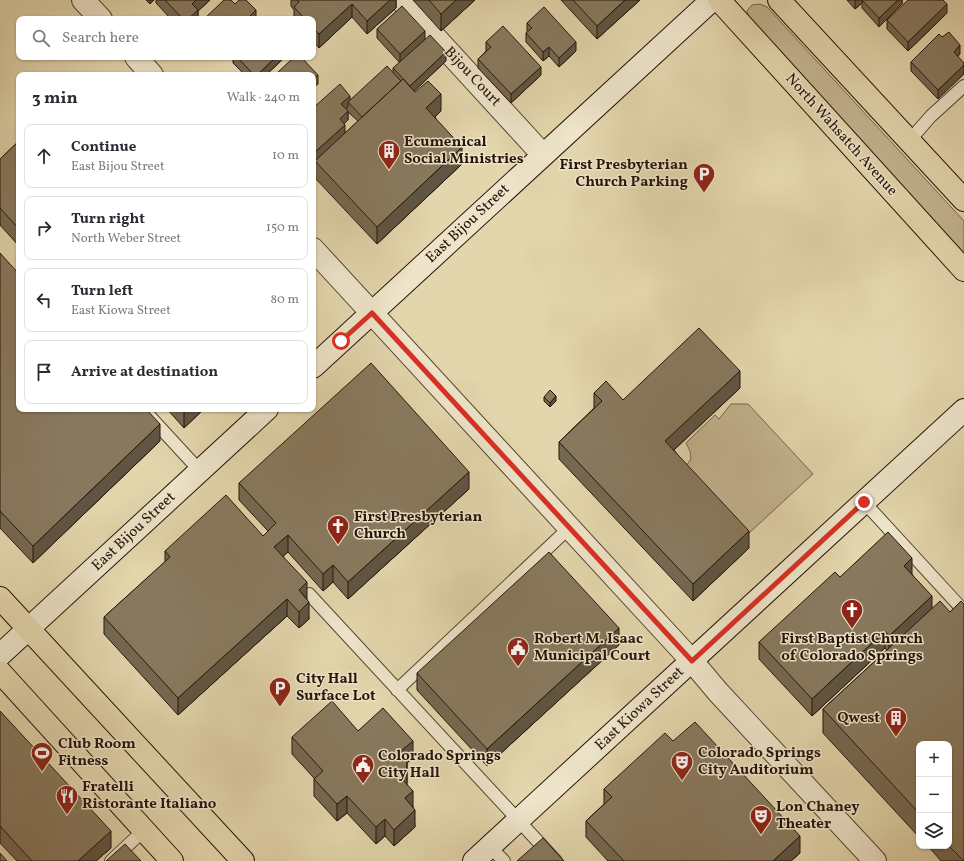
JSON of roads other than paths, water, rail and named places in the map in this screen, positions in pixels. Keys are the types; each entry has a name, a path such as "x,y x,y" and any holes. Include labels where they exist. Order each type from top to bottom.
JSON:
{"main road":[{"path":"83,0 98,16"},
{"name":"Bijou Court","path":"400,0 543,155"},
{"name":"East Bijou Street","path":"316,364 712,0"},
{"name":"North Wahsatch Avenue","path":"719,0 964,270"},
{"path":"779,0 964,200"},
{"path":"139,60 149,72"},
{"path":"316,253 875,861"},
{"name":"East Kiowa Street","path":"474,861 497,854 519,820 964,410"},
{"name":"East Bijou Street","path":"0,655 264,412"},
{"path":"0,598 243,861"},
{"path":"0,672 172,861"}],"lane":[{"path":"909,141 931,116 964,86"},
{"path":"146,412 200,471"},
{"path":"864,502 964,611"},
{"path":"397,690 568,528"},
{"path":"309,594 556,861"},
{"path":"111,861 144,830"}],"place":[{"name":"Ecumenical Social Ministries","path":"389,170"},
{"name":"First Presbyterian Church Parking","path":"704,194"},
{"name":"First Presbyterian Church","path":"338,546"},
{"name":"First Baptist Church of Colorado Springs","path":"852,630"},
{"name":"Robert M. Isaac Municipal Court","path":"518,668"},
{"name":"City Hall Surface Lot","path":"280,708"},
{"name":"Qwest","path":"896,738"},
{"name":"Club Room Fitness","path":"42,772"},
{"name":"Colorado Springs City Auditorium","path":"682,782"},
{"name":"Colorado Springs City Hall","path":"363,784"},
{"name":"Fratelli Ristorante Italiano","path":"67,816"},
{"name":"Lon Chaney Theater","path":"761,836"}]}
